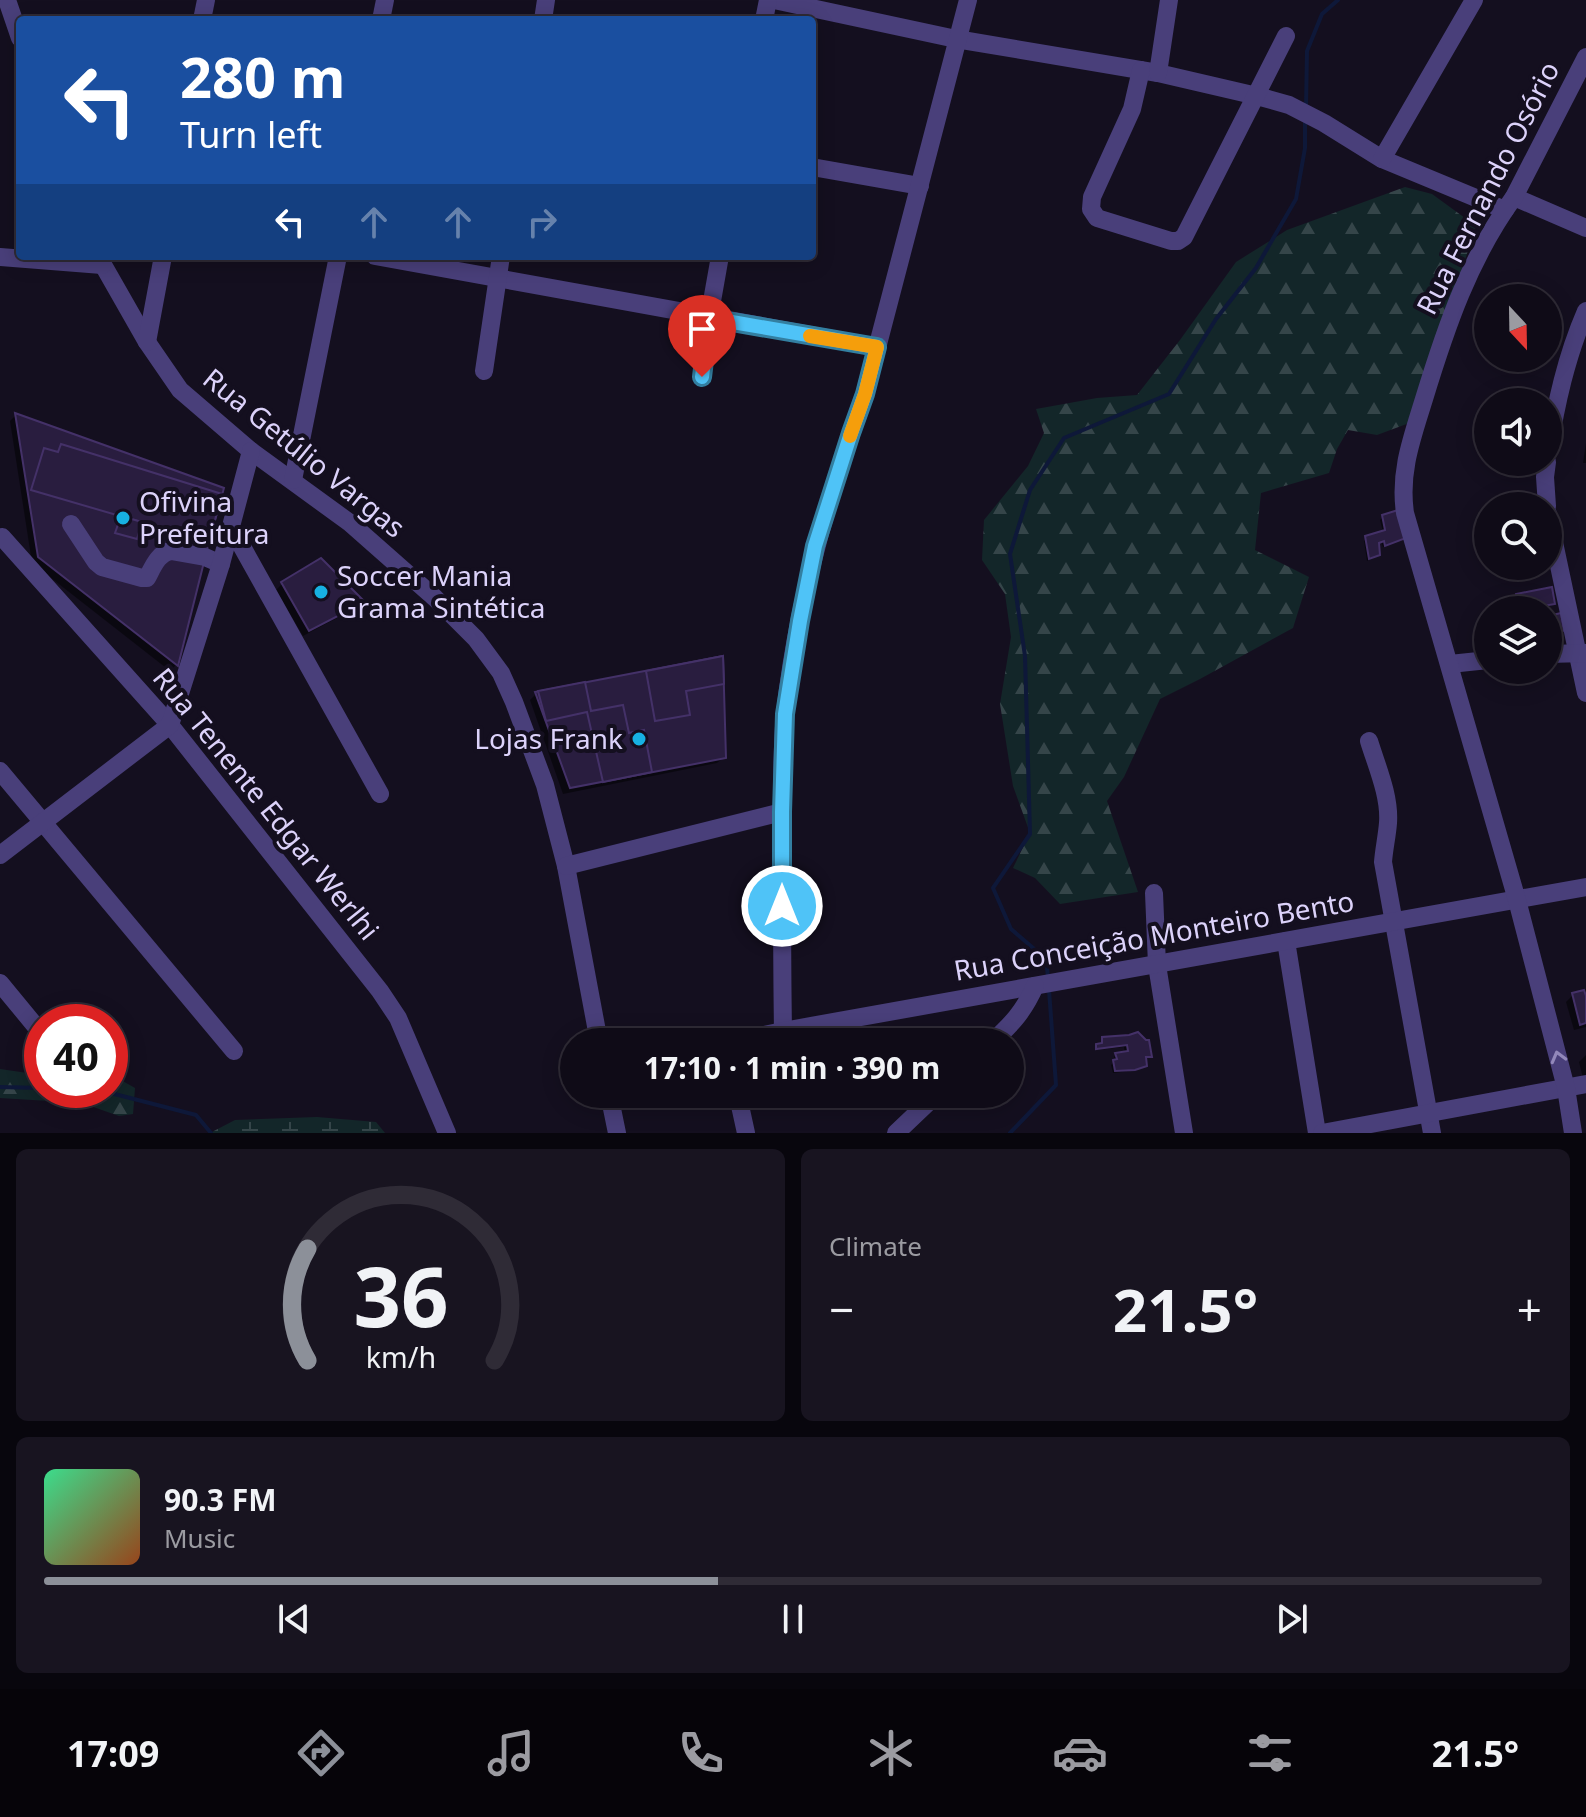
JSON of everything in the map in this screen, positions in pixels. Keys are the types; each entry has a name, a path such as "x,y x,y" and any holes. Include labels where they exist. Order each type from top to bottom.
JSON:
{"street":[{"path":"7,0 16,26"},
{"path":"774,0 956,39 1150,72 1257,96 1289,105 1382,159 1586,228"},
{"path":"783,1028 785,714 803,606 815,546 865,394 968,0"},
{"path":"1169,0 1150,72 1092,197 1091,209 1097,218 1171,241 1184,237 1286,36"},
{"path":"1382,159 1474,0"},
{"name":"Rua Fernando Osório","path":"1573,1133 1566,1088 1517,900 1405,513 1402,491 1408,453 1442,339 1463,284 1510,204 1586,57"},
{"path":"816,168 920,186"},
{"name":"Rua Getúlio Vargas","path":"100,260 147,342 180,390 251,451 350,523 435,598 476,639 501,673 545,785 566,866 596,1028"},
{"path":"147,342 162,260"},
{"path":"293,480 337,260"},
{"path":"396,260 877,347"},
{"path":"484,371 500,260"},
{"path":"702,377 719,260"},
{"path":"1560,388 1586,311"},
{"path":"0,855 170,725 221,564 251,451"},
{"path":"71,524 102,567 142,578 147,578 165,552 205,557 221,564"},
{"path":"231,527 380,794"},
{"name":"Rua Tenente Edgar Werlhi","path":"2,537 170,725 380,991 398,1018 447,1133"},
{"path":"1562,570 1581,646 1586,693"},
{"path":"1450,664 1474,661"},
{"path":"1369,741 1386,803 1388,823 1383,862 1432,1133"},
{"path":"0,771 234,1051"},
{"path":"566,866 782,812"},
{"name":"Rua Conceição Monteiro Bento","path":"800,1028 1586,887"},
{"path":"1154,893 1157,965 1184,1133"},
{"path":"1286,941 1320,1133 1586,1084"},
{"path":"0,983 24,1012"},
{"path":"1007,1028 1038,986"},
{"path":"612,1108 617,1133"},
{"path":"741,1108 746,1133"},
{"path":"896,1133 922,1108"}],"green space":[{"path":"1405,187 1432,194 1476,226 1412,422 1377,435 1348,430 1329,473 1261,493 1255,550 1309,577 1293,628 1160,699 1124,777 1107,801 1138,892 1060,904 1035,878 1013,868 1030,833 1013,786 1000,704 1011,637 1005,594 982,560 984,520 1028,466 1044,433 1036,409 1097,398 1137,395 1236,262 1287,230"},
{"path":"0,1069 24,1073 24,1099 0,1098"},
{"path":"128,1084 135,1088 133,1114 119,1116 96,1108 128,1108"},
{"path":"317,1117 376,1122 385,1133 210,1133 235,1120"}],"building":[{"name":"Ofivina Prefeitura","path":"15,413 224,488 178,666 38,557"},
{"path":"61,444 222,494 209,542 31,490 44,448 58,452"},
{"path":"1398,510 1406,538 1385,546 1384,541 1379,543 1380,555 1369,559 1365,536 1385,530 1382,515"},
{"path":"121,516 142,522 137,539 115,533"},
{"name":"Soccer Mania Grama Sintética","path":"321,558 365,602 309,631 281,582"},
{"path":"1552,587 1554,596 1516,596"},
{"name":"Lojas Frank","path":"723,656 726,758 570,788 535,692"},
{"path":"723,656 724,684 686,691 690,715 655,721 646,671"},
{"path":"585,682 591,711 623,705 629,733 644,730 652,772 603,782 587,712 546,721 538,691"},
{"path":"1584,990 1586,1023 1580,1025 1572,993"},
{"path":"1138,1032 1149,1040 1152,1057 1146,1057 1147,1066 1115,1071 1115,1053 1128,1051 1127,1045 1096,1049 1096,1044 1102,1043 1102,1037"}],"waterway":[{"path":"1306,108 1307,51 1322,14 1338,0"},
{"path":"1048,977 1046,959 1011,929 993,888 1030,834 1025,656 1010,554 1030,490 1064,438 1169,394 1216,319 1256,268 1296,199 1305,148 1305,120"},
{"path":"1010,1133 1056,1085 1049,990"},
{"path":"0,1087 24,1088"},
{"path":"128,1097 196,1115 211,1133"}],"slow traffic":[{"path":"810,336 877,347 850,436"}],"place":[{"name":"Ofivina Prefeitura","path":"123,518"},
{"name":"Soccer Mania Grama Sintética","path":"321,592"},
{"name":"Lojas Frank","path":"639,739"}],"route":[{"path":"702,377 709,318 877,347 865,394 815,546 800,621 785,714 782,906"}]}
